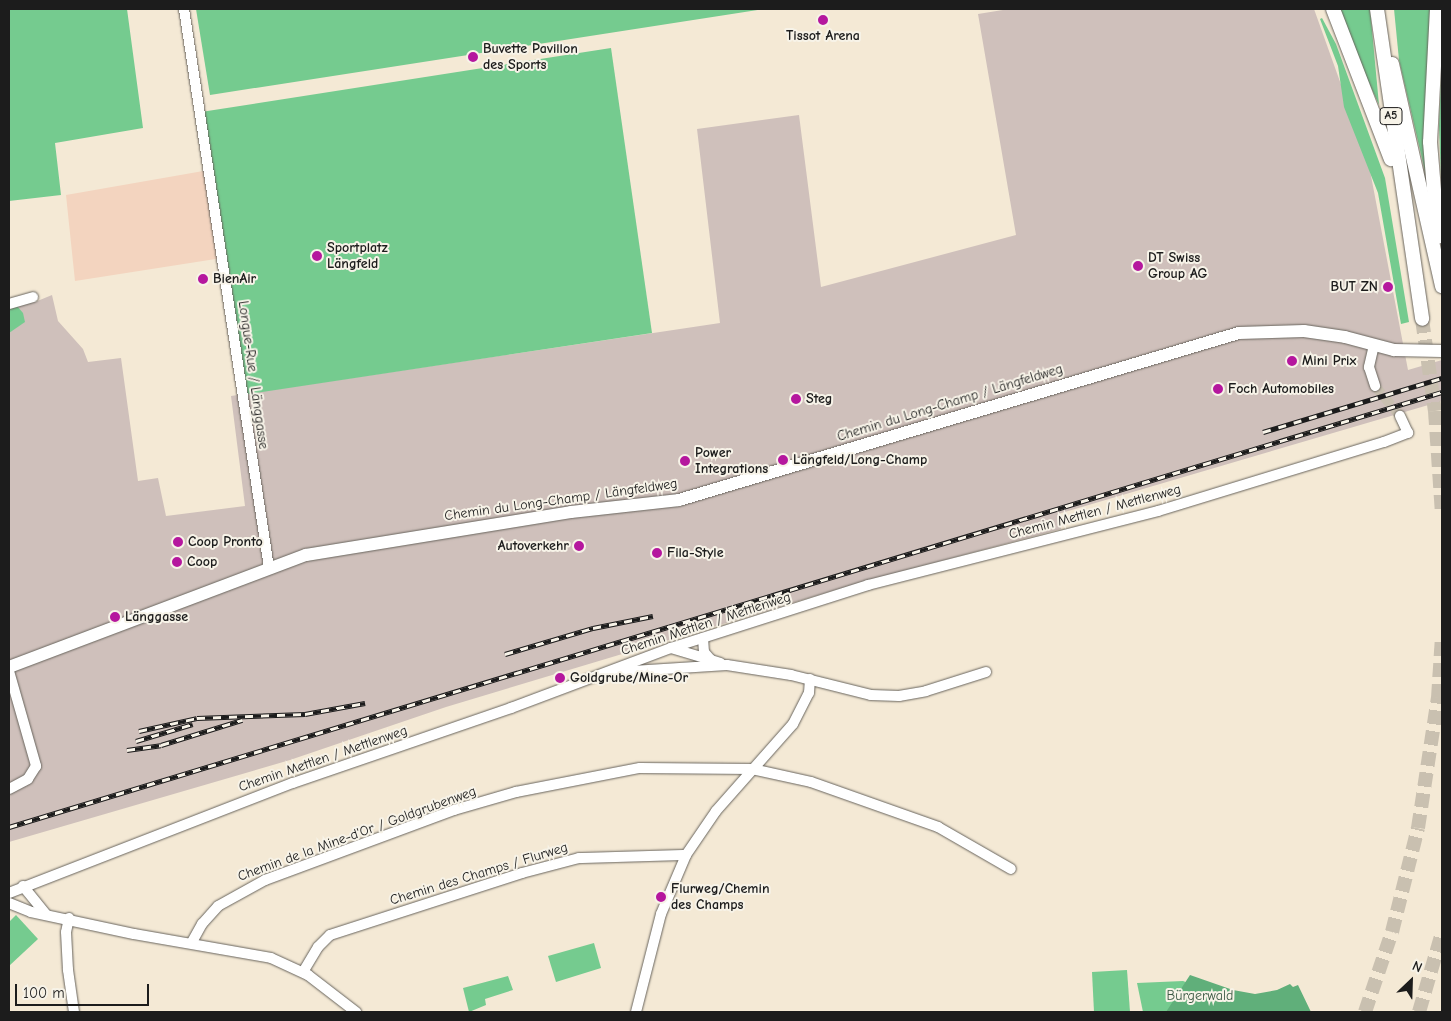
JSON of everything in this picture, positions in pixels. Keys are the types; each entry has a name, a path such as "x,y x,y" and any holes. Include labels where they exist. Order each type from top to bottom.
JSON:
{"highway":[{"path":"1333,9 1388,149 1406,223"},
{"name":"A5","path":"1377,9 1406,223 1422,319"},
{"name":"A5","path":"1386,9 1394,78 1442,286"},
{"path":"1437,9 1430,142 1442,270"}],"main road":[{"name":"Chemin du Long-Champ / Längfeldweg","path":"9,666 269,568 339,548 571,512 679,500 1239,333 1304,331 1394,350 1442,351"}],"street":[{"name":"Longue-Rue / Länggasse","path":"184,9 269,568"},
{"path":"9,304 33,298"},
{"path":"1374,345 1370,367 1375,386"},
{"name":"Chemin Mettlen / Mettlenweg","path":"9,893 293,783 671,648 868,585 1158,511 1384,442 1408,433 1400,416"},
{"path":"703,638 704,652 711,660"},
{"path":"671,648 727,665 810,680 871,696 899,696 926,692 986,672"},
{"path":"603,673 727,665"},
{"path":"9,671 36,766 28,779 9,788"},
{"path":"636,1012 661,914 686,855 707,822 793,724 809,693 810,680"},
{"name":"Chemin de la Mine-d'Or / Goldgrubenweg","path":"192,942 202,924 218,906 240,892 454,810 516,792 640,768 752,769 811,782 938,827 1011,869"},
{"name":"Chemin des Champs / Flurweg","path":"303,972 318,947 330,935 522,873 579,858 686,855"},
{"path":"23,886 47,914"},
{"path":"9,903 47,914 134,934 252,952 303,972 356,1012"},
{"path":"69,918 68,970 74,1012"}],"shaded area":[{"path":"1009,9 1314,9 1368,160 1408,370 1442,360 1442,401 1058,514 1061,529 862,582 446,707 290,760 9,842 9,304 33,297 35,302 52,295 58,321 83,349 88,362 121,358 138,481 158,478 166,516 245,506 231,396 720,323 697,129 799,115 821,287 1016,235 978,14"},
{"path":"209,170 222,258 75,281 66,195"}],"green space":[{"path":"9,9 127,9 143,128 55,143 61,195 9,201"},
{"path":"196,9 764,9 210,95"},
{"path":"1340,9 1370,9 1379,105 1365,74"},
{"path":"1394,9 1430,9 1427,180 1399,60"},
{"path":"1322,18 1336,44 1385,178 1409,322 1401,324 1378,193 1344,107 1338,66 1320,19"},
{"path":"611,48 652,333 242,395 201,112"},
{"path":"1442,53 1442,205 1439,126"},
{"path":"17,306 23,313 25,322 9,333 9,308"},
{"path":"16,915 38,939 9,966 9,922"},
{"path":"594,943 601,968 556,982 548,956"},
{"path":"1127,970 1130,1012 1094,1012 1092,972"},
{"name":"Bürgerwald","path":"1190,975 1233,990 1255,994 1277,990 1290,984 1293,987 1298,985 1311,1012 1166,1012"},
{"path":"508,976 513,990 485,999 486,1005 469,1012 463,988"},
{"path":"1183,981 1229,998 1223,1012 1143,1012 1137,983"}],"tunnel":[{"path":"1422,319 1435,411 1442,513"},
{"path":"1375,386 1400,416"},
{"path":"1365,1012 1392,932 1418,828 1438,698 1442,636"},
{"path":"1419,1012 1442,933"}],"railway":[{"path":"1263,432 1442,378"},
{"path":"9,827 1442,392"},
{"path":"505,654 593,628 653,616"},
{"path":"139,731 197,718 305,714 365,703"},
{"path":"127,750 161,745 242,720"},
{"path":"136,741 193,724"}],"place":[{"name":"Tissot Arena","path":"823,20"},
{"name":"Buvette Pavillon des Sports","path":"473,57"},
{"name":"Sportplatz Längfeld","path":"317,256"},
{"name":"DT Swiss Group AG","path":"1138,266"},
{"name":"BienAir","path":"203,279"},
{"name":"BUT ZN","path":"1388,287"},
{"name":"Mini Prix","path":"1292,361"},
{"name":"Foch Automobiles","path":"1218,389"},
{"name":"Steg","path":"796,399"},
{"name":"Längfeld/Long-Champ","path":"783,460"},
{"name":"Power Integrations","path":"685,461"},
{"name":"Coop Pronto","path":"178,542"},
{"name":"Autoverkehr","path":"579,546"},
{"name":"Fila-Style","path":"657,553"},
{"name":"Coop","path":"177,562"},
{"name":"Länggasse","path":"115,617"},
{"name":"Goldgrube/Mine-Or","path":"560,678"},
{"name":"Flurweg/Chemin des Champs","path":"661,897"}]}
